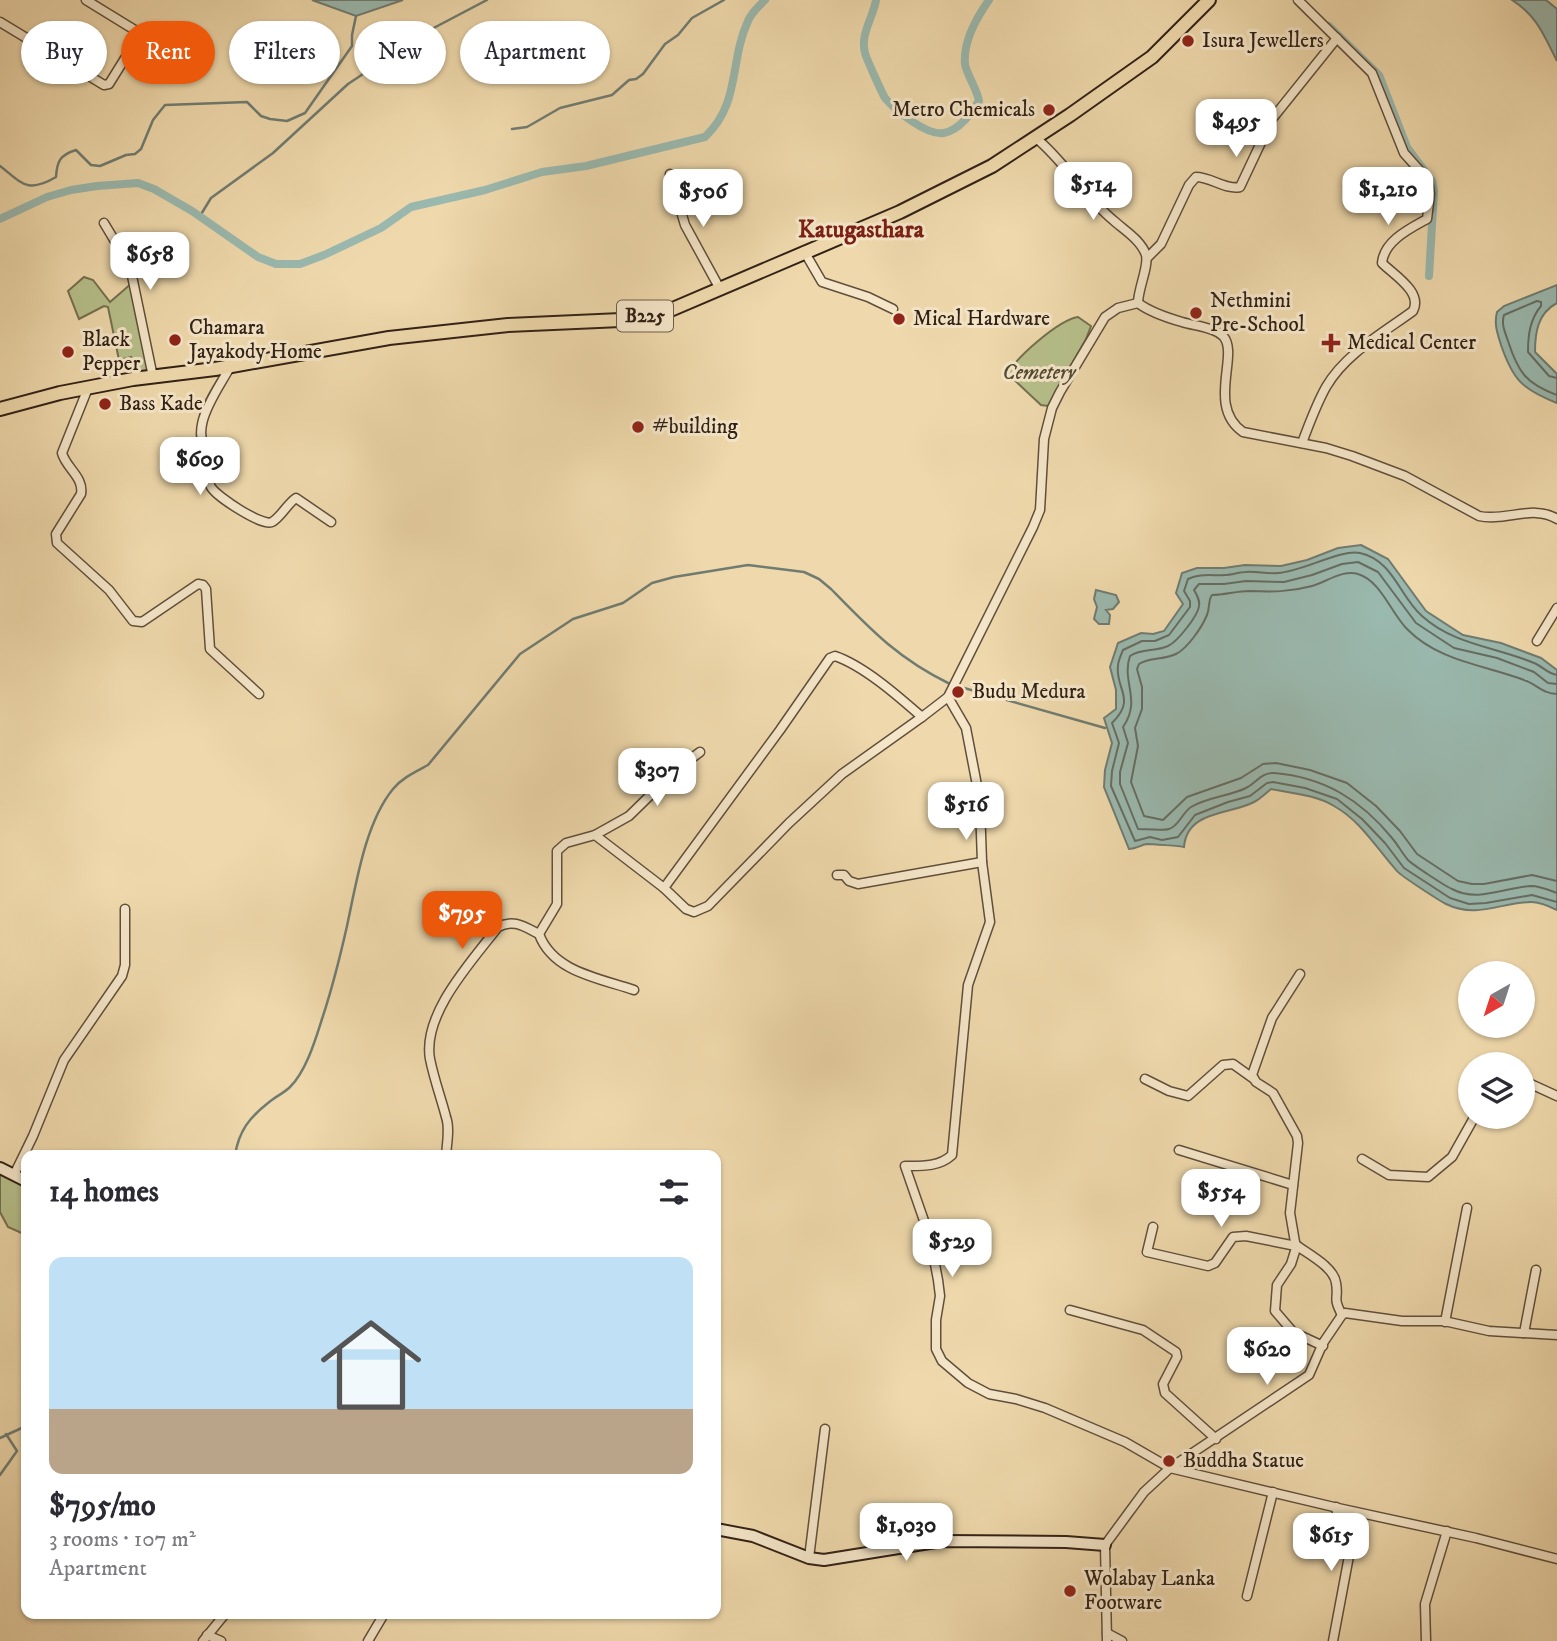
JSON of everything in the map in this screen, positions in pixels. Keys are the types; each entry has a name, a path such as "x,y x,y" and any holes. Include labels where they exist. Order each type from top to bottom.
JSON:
{"main road":[{"name":"B225","path":"0,409 88,388 230,367 389,338 508,325 594,322 668,311 900,212 992,166 1152,57 1209,0"}],"street":[{"path":"0,22 104,85 109,84 137,39 138,32 86,0"},
{"path":"1298,0 1372,73 1404,153 1428,180 1430,205 1427,219 1402,234 1383,253 1382,263 1412,291 1416,299 1413,311 1368,343 1340,368 1327,385 1302,443"},
{"path":"1138,303 1147,258 1161,244 1189,185 1196,177 1203,177 1234,188 1240,187 1272,118 1337,38"},
{"path":"1036,138 1062,163 1103,211 1136,240 1147,258"},
{"path":"670,174 685,225 720,289"},
{"path":"104,223 125,258 132,276 153,377"},
{"path":"804,251 822,282 868,297 893,309"},
{"path":"596,835 664,888 686,909 694,912 708,906 789,822 842,774 948,698 1040,510 1048,420 1065,382 1105,317 1118,308 1138,303 1170,318 1223,335 1227,344 1224,387 1227,412 1234,426 1243,432 1352,456 1405,476 1479,516 1487,518 1535,513 1557,519"},
{"path":"230,367 200,427 201,442 214,461 209,486 225,501 262,523 274,521 296,498 331,522"},
{"path":"88,388 62,453 83,487 56,534 57,543 109,590 134,621 142,622 198,584 203,585 206,589 210,649 259,694"},
{"path":"1537,641 1557,608"},
{"path":"664,888 830,658 843,658 859,668 922,717"},
{"path":"948,698 966,728 980,806 982,862 990,922 968,985 952,1155 946,1161 929,1166 905,1166 930,1238 938,1280 940,1296 936,1320 936,1349 942,1361 968,1383 989,1394 1045,1408 1125,1442 1170,1468 1557,1559"},
{"path":"539,934 557,904 557,850 566,843 596,835 629,816 676,770 700,752"},
{"path":"837,875 844,874 849,881 858,884 982,862"},
{"path":"26,1150 64,1060 122,976 125,965 125,909"},
{"path":"446,1150 447,1119 430,1056 429,1035 438,1012 498,927 508,922 516,922 539,934 542,944 557,961 634,990"},
{"path":"1254,1079 1252,1075 1255,1061 1272,1018 1300,974"},
{"path":"1144,1079 1169,1091 1188,1096 1223,1065 1233,1063 1273,1093 1297,1136 1290,1213 1296,1245 1291,1264 1277,1284 1275,1311 1293,1332 1322,1346"},
{"path":"1535,1086 1557,1096"},
{"path":"1362,1160 1390,1175 1428,1177 1452,1157 1468,1129"},
{"path":"1179,1150 1293,1185"},
{"path":"14,1175 21,1161"},
{"path":"0,1168 21,1178"},
{"path":"1445,1322 1467,1208"},
{"path":"1153,1227 1147,1252 1208,1266 1215,1263 1233,1237 1246,1236 1296,1245 1329,1270 1336,1282 1335,1301 1342,1315"},
{"path":"1524,1333 1536,1270"},
{"path":"1070,1310 1143,1330 1175,1352 1177,1357 1164,1384 1165,1393 1216,1439"},
{"path":"1122,1641 1107,1637 1105,1545 1144,1492 1170,1468 1309,1376 1322,1346 1342,1315 1345,1313 1402,1321 1445,1322 1489,1331 1557,1335"},
{"path":"809,1558 825,1429"},
{"path":"1247,1596 1273,1492"},
{"path":"1333,1641 1349,1556 1336,1507"},
{"path":"721,1530 753,1536 809,1558 824,1560 942,1541 1105,1545"},
{"path":"1426,1641 1425,1604 1447,1531"},
{"path":"221,1619 205,1638 221,1641"},
{"path":"368,1641 381,1619"}],"green space":[{"path":"84,277 93,280 110,302 133,282 153,377 137,379 131,357 119,360 108,307 104,306 79,319 68,291"},
{"name":"Cemetery","path":"1078,317 1091,326 1086,339 1048,406 1041,405 1008,374 1039,340 1060,325"},
{"path":"0,1170 21,1180 21,1233 8,1227 0,1212"}],"water":[{"path":"312,0 403,0 356,16"},
{"path":"1512,0 1546,0 1557,9 1557,61 1534,20"},
{"path":"1557,285 1557,303 1546,312 1539,324 1535,352 1557,374 1557,403 1535,393 1520,382 1501,345 1496,320 1497,312 1504,306"},
{"path":"1361,545 1388,559 1426,611 1463,635 1501,643 1541,658 1557,670 1557,910 1534,902 1479,910 1446,904 1400,874 1361,827 1344,812 1319,799 1271,789 1254,802 1201,820 1187,835 1184,847 1147,844 1129,849 1104,787 1112,743 1104,718 1116,709 1116,690 1110,667 1118,643 1141,633 1164,631 1183,604 1176,593 1182,573 1197,568 1281,566 1307,560 1338,548"},
{"path":"1096,590 1116,595 1119,602 1113,609 1106,610 1110,615 1109,624 1099,624 1094,619 1097,607 1094,599"}],"waterway":[{"path":"200,216 211,198 273,153 348,84 426,32 487,0"},
{"path":"512,129 527,127 560,108 612,95 629,80 643,74 665,44 678,35 692,18 724,0"},
{"path":"0,219 47,197 71,190 138,183 192,211 258,257 276,264 300,264 381,228 411,207 485,190 542,172 586,166 705,137 724,110 748,21 765,0"},
{"path":"876,0 865,33 864,46 885,98 912,121 937,133 950,131 960,125 979,101 966,68 965,56 972,30 989,0"},
{"path":"0,166 25,184 38,185 56,177 60,159 76,150 91,165 100,166 135,154 141,149 153,120 165,105 247,102 261,116 287,121 305,113 352,46 356,16"},
{"path":"1329,26 1379,75 1407,147 1432,181 1434,191 1429,276"},
{"path":"236,1150 242,1132 250,1120 290,1087 301,1073 309,1055 336,973 363,855 383,803 400,782 428,765 520,654 573,619 623,603 652,583 674,577 748,565 804,572 831,589 900,654 950,684 1105,728"},
{"path":"0,1438 21,1428"},
{"path":"0,1475 17,1451 6,1434"}],"place":[{"name":"Isura Jewellers","path":"1188,41"},
{"name":"Metro Chemicals","path":"1049,110"},
{"name":"Nethmini Pre-School","path":"1196,313"},
{"name":"Mical Hardware","path":"899,319"},
{"name":"Chamara Jayakody Home","path":"175,340"},
{"name":"Medical Center","path":"1331,343"},
{"name":"Black Pepper","path":"68,352"},
{"name":"Bass Kade","path":"105,404"},
{"name":"#building","path":"638,427"},
{"name":"Budu Medura","path":"958,692"},
{"name":"Buddha Statue","path":"1169,1461"},
{"name":"Wolabay Lanka Footware","path":"1070,1591"}],"district":[{"name":"Katugasthara","path":"861,230"}]}
